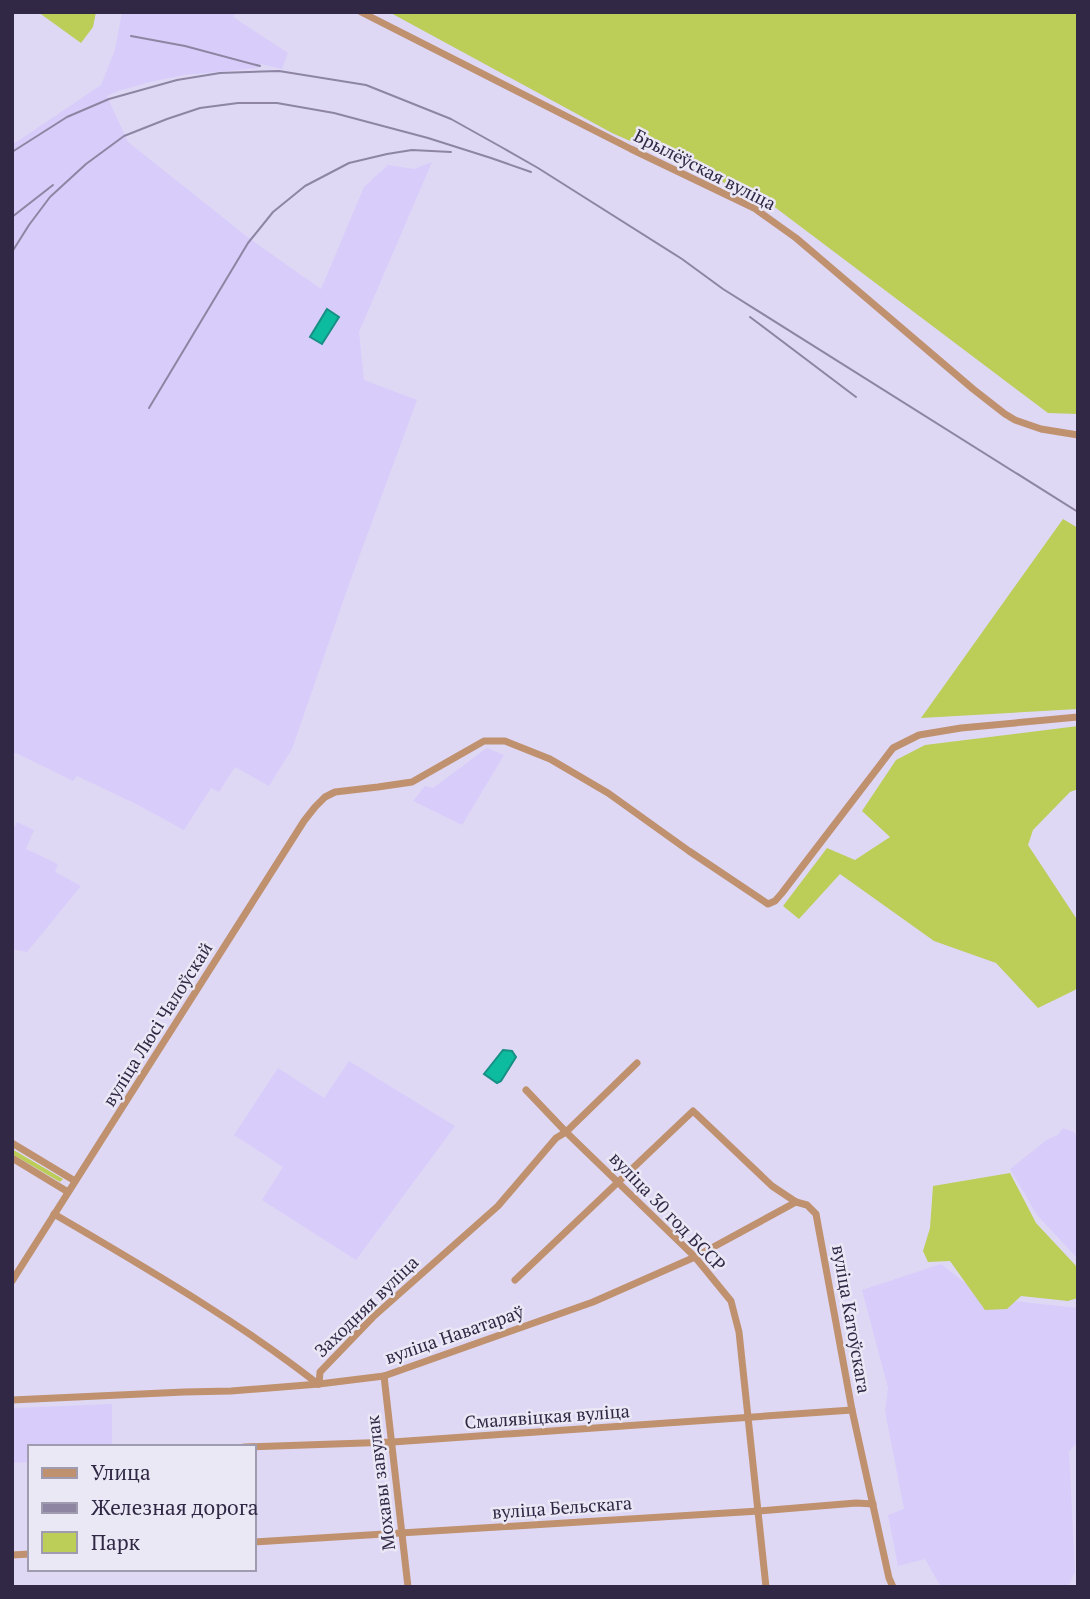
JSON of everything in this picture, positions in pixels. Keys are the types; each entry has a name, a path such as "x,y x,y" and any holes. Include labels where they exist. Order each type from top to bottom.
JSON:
{"street":[{"name":"Брылёўская вуліца","path":"361,12 754,208 796,238 1004,414 1041,429 1078,435"},
{"name":"вуліца Люсі Чалоўскай","path":"12,1281 304,821 325,797 335,792 412,782 484,741 505,741 550,759 608,793 719,873 768,904 782,893 893,748 919,735 961,727 1078,717"},
{"name":"Заходняя вуліца","path":"319,1384 320,1372 338,1352 373,1317 498,1206 556,1138 566,1132 637,1063"},
{"name":"вуліца 30 год БССР","path":"526,1090 695,1257 731,1301 739,1332 766,1587"},
{"name":"вуліца Катоўскага","path":"619,1182 693,1111 772,1186 796,1202 807,1205 817,1214 852,1410 888,1578 893,1587"},
{"path":"12,1143 75,1181"},
{"path":"12,1158 68,1192"},
{"path":"515,1280 619,1182"},
{"name":"вуліца Наватараў","path":"12,1400 231,1391 384,1376 593,1302 695,1257 796,1202"},
{"name":"Заходняя вуліца","path":"54,1214 265,1344 319,1384"},
{"name":"Мохавы завулак","path":"384,1376 408,1587"},
{"name":"Смалявіцкая вуліца","path":"256,1447 393,1442 852,1410"},
{"name":"вуліца Бельскага","path":"256,1542 873,1504"}],"shaded area":[{"path":"122,12 236,12 233,17 288,53 282,69 261,64 258,68 184,75 150,82 107,96 128,142 250,239 321,289 364,187 388,165 414,169 432,162 359,332 364,380 417,400 292,749 269,786 235,767 219,792 211,788 184,830 77,776 73,781 16,753 12,754 12,145 101,85 115,50"},
{"path":"327,309 339,317 322,344 310,337"},
{"path":"487,748 504,755 462,825 413,801 425,786 433,788"},
{"path":"17,822 34,830 26,849 58,864 55,872 81,886 27,952 12,949 12,831"},
{"path":"503,1050 512,1051 516,1057 497,1083 484,1074"},
{"path":"349,1061 455,1126 356,1260 262,1200 283,1167 234,1135 278,1068 324,1098"},
{"path":"1063,1128 1074,1132 1078,1139 1078,1259 1037,1215 1010,1169 1048,1139 1058,1135"},
{"path":"941,1264 985,1298 1078,1308 1078,1441 1069,1452 1075,1572 1068,1587 941,1587 925,1559 898,1566 888,1515 904,1509 885,1411 888,1388 862,1290"},
{"path":"112,1404 112,1445 28,1445 28,1462 12,1463 12,1408"}],"green space":[{"path":"38,12 96,12 93,27 81,43"},
{"path":"389,12 1078,12 1078,414 1048,413 768,202 612,133"},
{"path":"1063,519 1078,528 1078,709 921,718"},
{"path":"1078,726 1078,789 1070,792 1033,830 1028,845 1078,921 1078,986 1075,990 1038,1008 996,963 934,941 840,874 799,919 783,906 827,848 855,860 890,837 862,811 896,760 925,745"},
{"path":"12,1149 63,1179 60,1182 12,1154"},
{"path":"1010,1173 1036,1223 1078,1268 1078,1298 1068,1301 1021,1296 1007,1309 985,1310 950,1261 928,1262 923,1251 930,1228 933,1186"}],"railway":[{"path":"131,36 185,46 260,66"},
{"path":"12,152 67,117 109,99 177,80 220,73 279,71 366,85 451,119 538,168 682,259 723,289 1078,512"},
{"path":"12,252 50,197 86,164 124,136 200,108 238,103 277,103 334,113 428,138 531,172"},
{"path":"149,408 248,243 273,212 305,186 349,163 412,150 451,152"},
{"path":"12,217 53,185"},
{"path":"750,317 856,397"}]}
